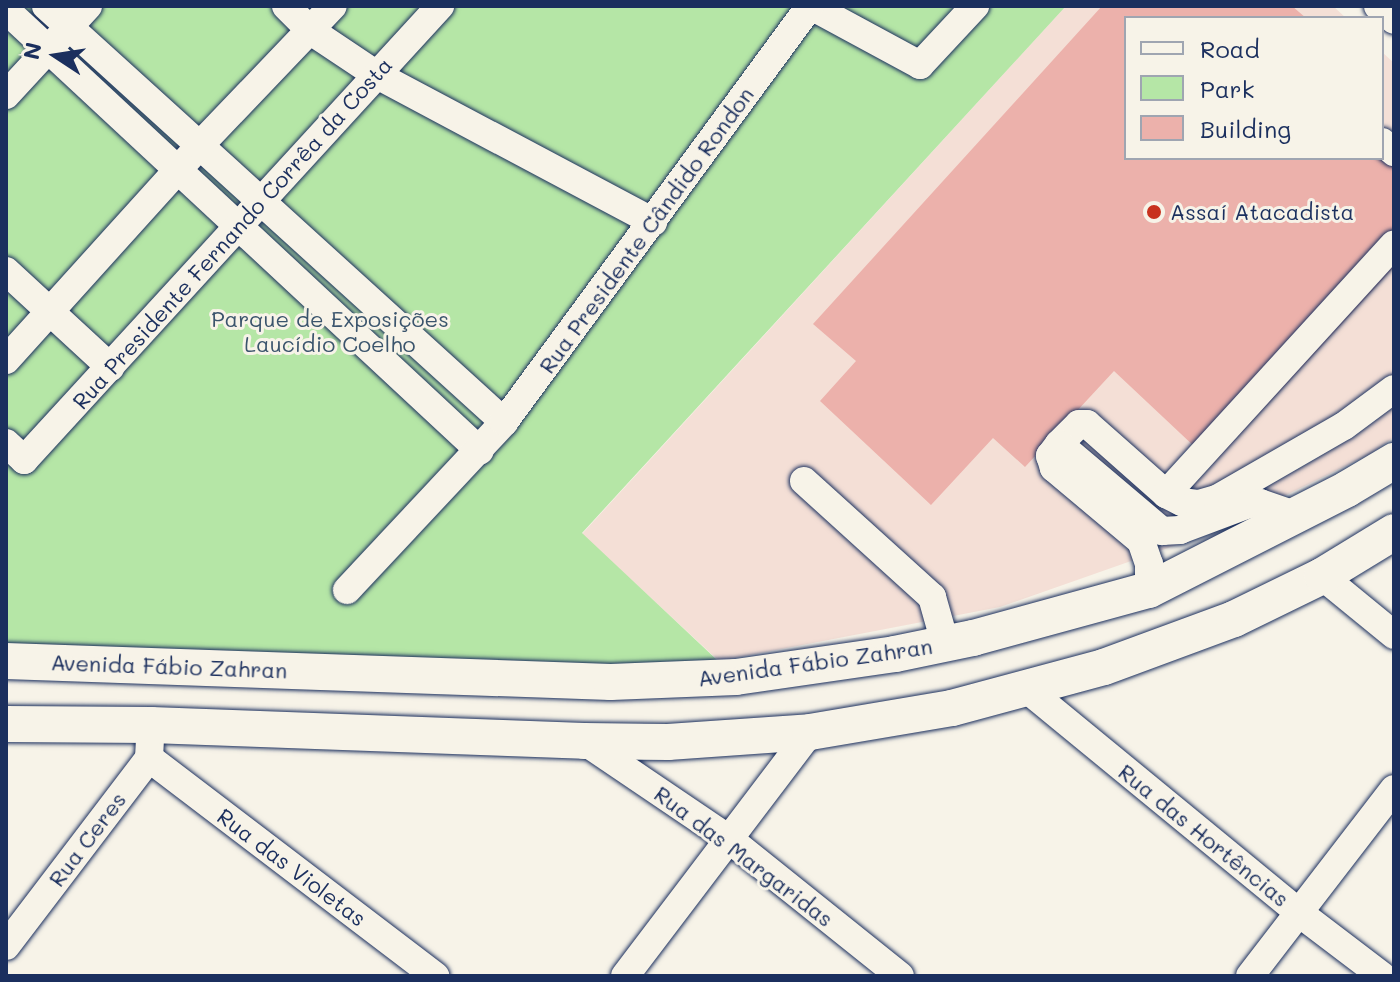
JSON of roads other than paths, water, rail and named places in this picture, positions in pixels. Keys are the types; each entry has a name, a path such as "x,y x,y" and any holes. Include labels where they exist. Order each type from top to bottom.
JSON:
{"main road":[{"name":"Avenida Fábio Zahran","path":"6,661 611,682 736,677 945,643 1149,590 1394,461"},
{"path":"6,724 150,742 668,742 810,732 952,708 1028,690 1104,667 1234,619 1322,576 1394,532"}],"street":[{"path":"46,6 79,16 200,145 504,422"},
{"path":"286,6 311,31 377,75 653,222"},
{"path":"6,360 200,145 333,6"},
{"name":"Rua Presidente Fernando Corrêa da Costa","path":"15,452 110,367 440,6"},
{"path":"810,6 920,65 975,6"},
{"name":"Rua Presidente Cândido Rondon","path":"347,590 504,422 810,6"},
{"path":"1378,6 1394,20"},
{"path":"6,10 237,229 480,451"},
{"path":"6,95 79,16"},
{"path":"1166,494 1394,244"},
{"path":"6,271 110,367"},
{"path":"1149,590 1149,564 1141,541 1054,468 1050,456 1079,424 1087,424 1166,494 1182,502 1199,504 1217,499 1344,426 1394,389"},
{"path":"1059,444 1162,531 1180,530 1249,504 1260,503 1294,515"},
{"path":"804,481 932,597 945,643"},
{"path":"1322,576 1394,635"},
{"name":"Rua das Hortências","path":"1028,690 1298,912 1382,976"},
{"path":"625,976 810,732"},
{"name":"Rua das Margaridas","path":"584,741 729,839 900,976"},
{"name":"Rua Ceres","path":"6,946 150,742"},
{"name":"Rua das Violetas","path":"150,742 435,976"},
{"path":"1250,976 1394,789"}],"place":[{"name":"Assaí Atacadista","path":"1154,212"}],"park label":[{"name":"Parque de Exposições Laucídio Coelho","path":"330,330"}]}
